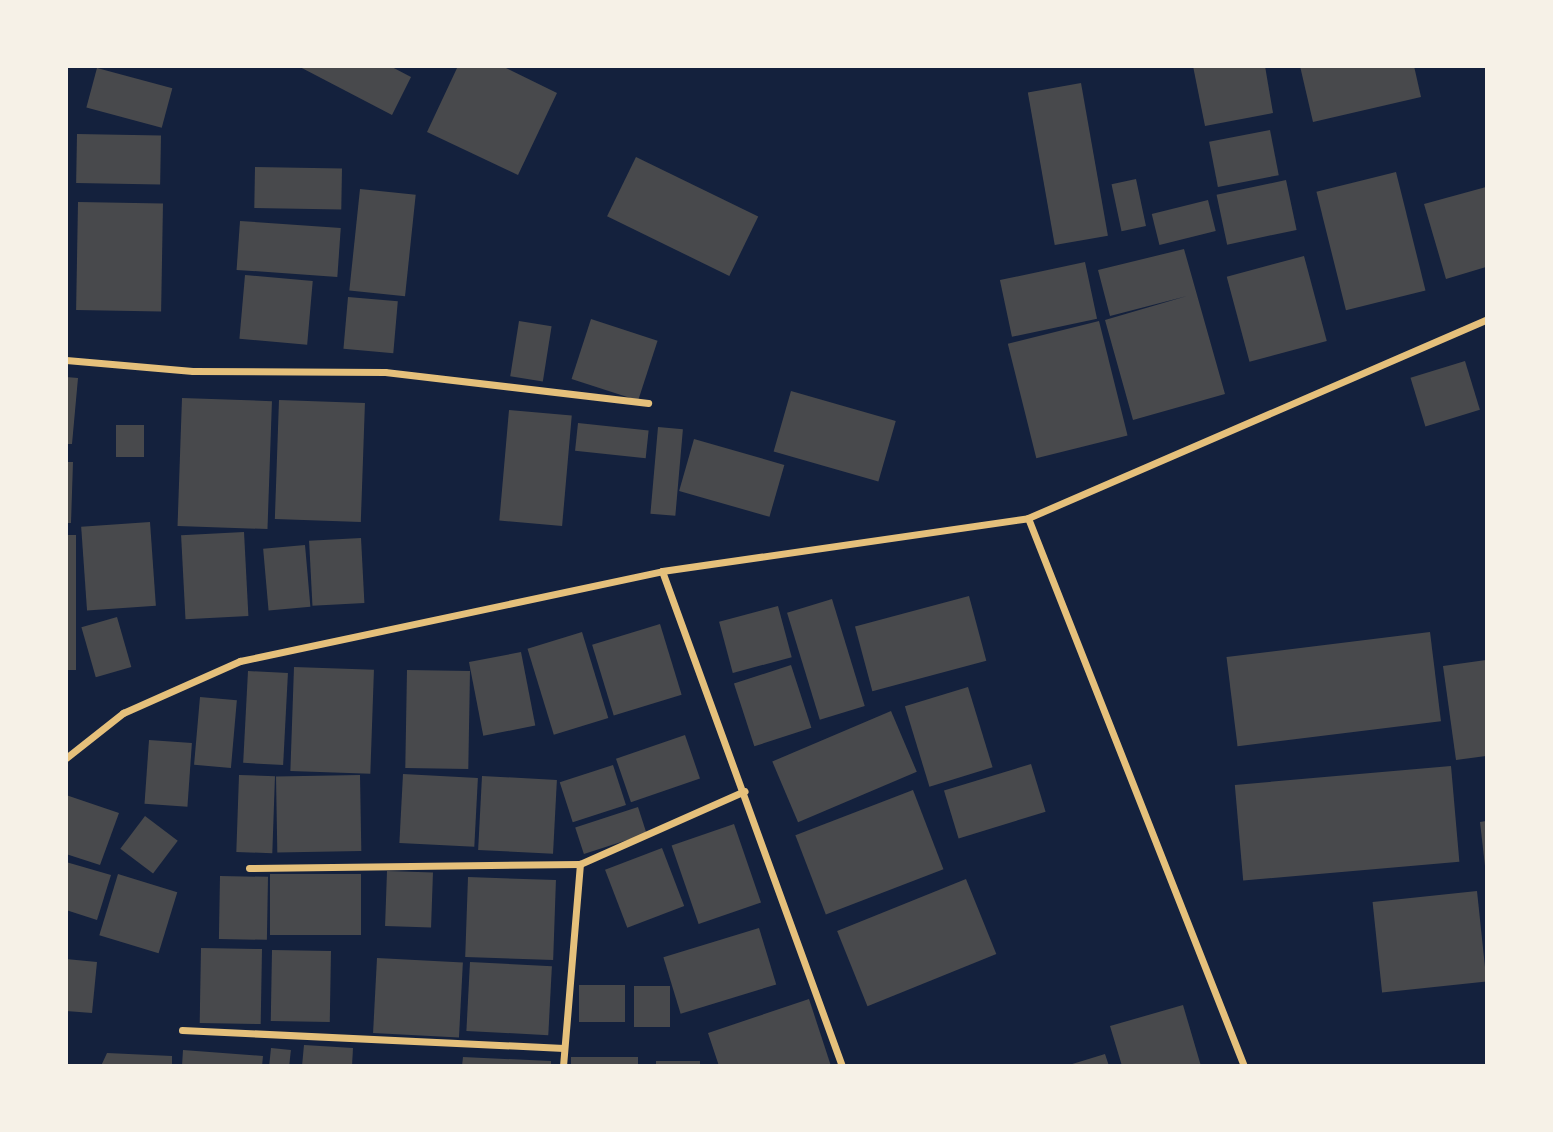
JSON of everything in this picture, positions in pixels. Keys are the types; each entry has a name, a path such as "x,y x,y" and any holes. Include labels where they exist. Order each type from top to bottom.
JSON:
{"street":[{"path":"66,758 123,713 240,661 662,571 1028,518 1486,320"},
{"path":"66,360 193,371 385,372 648,404"},
{"path":"1028,518 1244,1066"},
{"path":"662,571 745,792 842,1066"},
{"path":"249,868 580,864 745,792"},
{"path":"563,1066 580,864"},
{"path":"182,1030 564,1048"}],"building":[{"path":"298,66 390,66 411,77 392,115"},
{"path":"458,66 502,66 557,93 518,175 427,132"},
{"path":"1193,66 1265,66 1273,113 1205,126"},
{"path":"1300,66 1414,66 1421,97 1313,122"},
{"path":"97,68 172,88 162,128 86,108"},
{"path":"1081,83 1108,236 1055,245 1028,92"},
{"path":"1270,130 1279,175 1218,187 1209,142"},
{"path":"77,134 161,135 160,184 76,183"},
{"path":"636,157 758,217 729,276 607,216"},
{"path":"255,167 342,169 341,210 254,208"},
{"path":"1396,172 1426,290 1346,310 1316,192"},
{"path":"1136,179 1146,226 1122,231 1112,184"},
{"path":"1286,180 1297,230 1227,245 1217,195"},
{"path":"1486,187 1486,267 1446,279 1424,204"},
{"path":"360,189 416,195 405,296 349,290"},
{"path":"1208,200 1216,231 1159,245 1152,214"},
{"path":"78,202 163,203 161,311 76,310"},
{"path":"240,221 341,228 337,277 237,270"},
{"path":"1184,249 1225,394 1133,420 1105,320 1187,296 1110,316 1098,270"},
{"path":"1304,256 1327,341 1250,362 1227,277"},
{"path":"1085,262 1097,319 1012,337 1000,280"},
{"path":"245,275 313,281 307,345 239,339"},
{"path":"348,297 398,301 393,353 343,349"},
{"path":"591,319 658,341 638,401 572,379"},
{"path":"519,321 552,326 543,381 510,376"},
{"path":"1099,321 1128,435 1036,458 1008,344"},
{"path":"1465,361 1480,410 1425,426 1410,378"},
{"path":"66,377 78,378 72,444 66,444"},
{"path":"791,391 896,421 878,482 774,452"},
{"path":"182,398 272,401 267,529 178,526"},
{"path":"279,400 365,403 361,522 275,519"},
{"path":"509,410 572,415 562,526 499,521"},
{"path":"578,423 649,430 646,458 575,451"},
{"path":"116,425 144,425 144,457 116,457"},
{"path":"658,427 683,429 675,516 650,514"},
{"path":"694,439 784,465 769,517 679,491"},
{"path":"66,462 73,462 71,523 66,523"},
{"path":"150,522 156,606 87,611 81,527"},
{"path":"244,532 248,616 185,619 181,535"},
{"path":"66,535 76,535 76,670 66,670"},
{"path":"361,538 364,603 312,606 309,541"},
{"path":"305,545 310,607 269,610 263,549"},
{"path":"969,596 986,661 872,691 855,627"},
{"path":"832,599 865,706 820,720 787,613"},
{"path":"778,606 792,657 733,673 719,622"},
{"path":"117,617 131,667 96,677 81,627"},
{"path":"660,624 682,695 614,716 592,645"},
{"path":"582,632 608,718 554,735 527,649"},
{"path":"1430,632 1441,721 1237,746 1227,657"},
{"path":"521,652 535,726 483,736 469,662"},
{"path":"1486,660 1486,756 1456,760 1443,666"},
{"path":"791,665 811,728 754,746 734,684"},
{"path":"294,667 374,670 370,774 290,771"},
{"path":"407,670 470,671 468,769 405,768"},
{"path":"248,671 288,673 283,765 243,763"},
{"path":"968,687 993,767 929,787 905,706"},
{"path":"200,697 237,700 231,768 194,765"},
{"path":"891,711 917,772 798,822 772,761"},
{"path":"685,735 700,778 631,802 616,759"},
{"path":"149,740 192,743 187,807 145,804"},
{"path":"1031,764 1046,812 959,838 944,791"},
{"path":"613,765 626,805 573,822 560,782"},
{"path":"1451,766 1459,862 1243,881 1235,785"},
{"path":"403,774 478,778 474,847 399,843"},
{"path":"239,775 275,776 272,853 236,852"},
{"path":"360,775 361,851 277,852 276,776"},
{"path":"482,776 557,780 553,854 478,850"},
{"path":"913,790 943,869 826,915 795,835"},
{"path":"66,795 119,813 100,865 66,854"},
{"path":"638,807 647,834 584,854 575,827"},
{"path":"145,816 178,841 153,873 120,849"},
{"path":"1486,821 1486,866 1485,866 1480,822"},
{"path":"734,824 761,902 699,924 672,845"},
{"path":"662,848 684,906 627,928 605,870"},
{"path":"66,862 111,875 97,920 66,910"},
{"path":"387,871 433,873 431,928 385,926"},
{"path":"118,874 177,892 159,953 99,935"},
{"path":"270,874 361,874 361,935 270,935"},
{"path":"220,876 268,877 267,940 219,939"},
{"path":"468,877 556,880 553,960 465,957"},
{"path":"966,879 996,954 867,1006 837,931"},
{"path":"1477,891 1486,982 1382,992 1373,902"},
{"path":"759,928 776,984 681,1014 663,957"},
{"path":"201,948 262,949 261,1024 200,1023"},
{"path":"272,950 331,951 330,1022 271,1021"},
{"path":"377,958 463,963 459,1037 373,1033"},
{"path":"66,959 97,962 92,1013 66,1011"},
{"path":"470,962 552,966 548,1035 466,1031"},
{"path":"579,985 625,985 625,1022 579,1022"},
{"path":"634,986 670,986 670,1027 634,1027"},
{"path":"809,999 831,1066 719,1066 708,1033"},
{"path":"1183,1005 1201,1066 1122,1066 1110,1026"},
{"path":"304,1045 353,1048 352,1066 302,1066"},
{"path":"271,1048 291,1050 289,1066 269,1066"},
{"path":"183,1050 263,1056 262,1066 182,1066"},
{"path":"107,1053 172,1056 172,1066 101,1066"},
{"path":"1105,1054 1109,1066 1069,1066 1069,1065"},
{"path":"463,1057 551,1061 551,1066 462,1066"},
{"path":"571,1057 638,1057 638,1066 571,1066"},
{"path":"656,1061 700,1061 700,1066 656,1066"}]}
